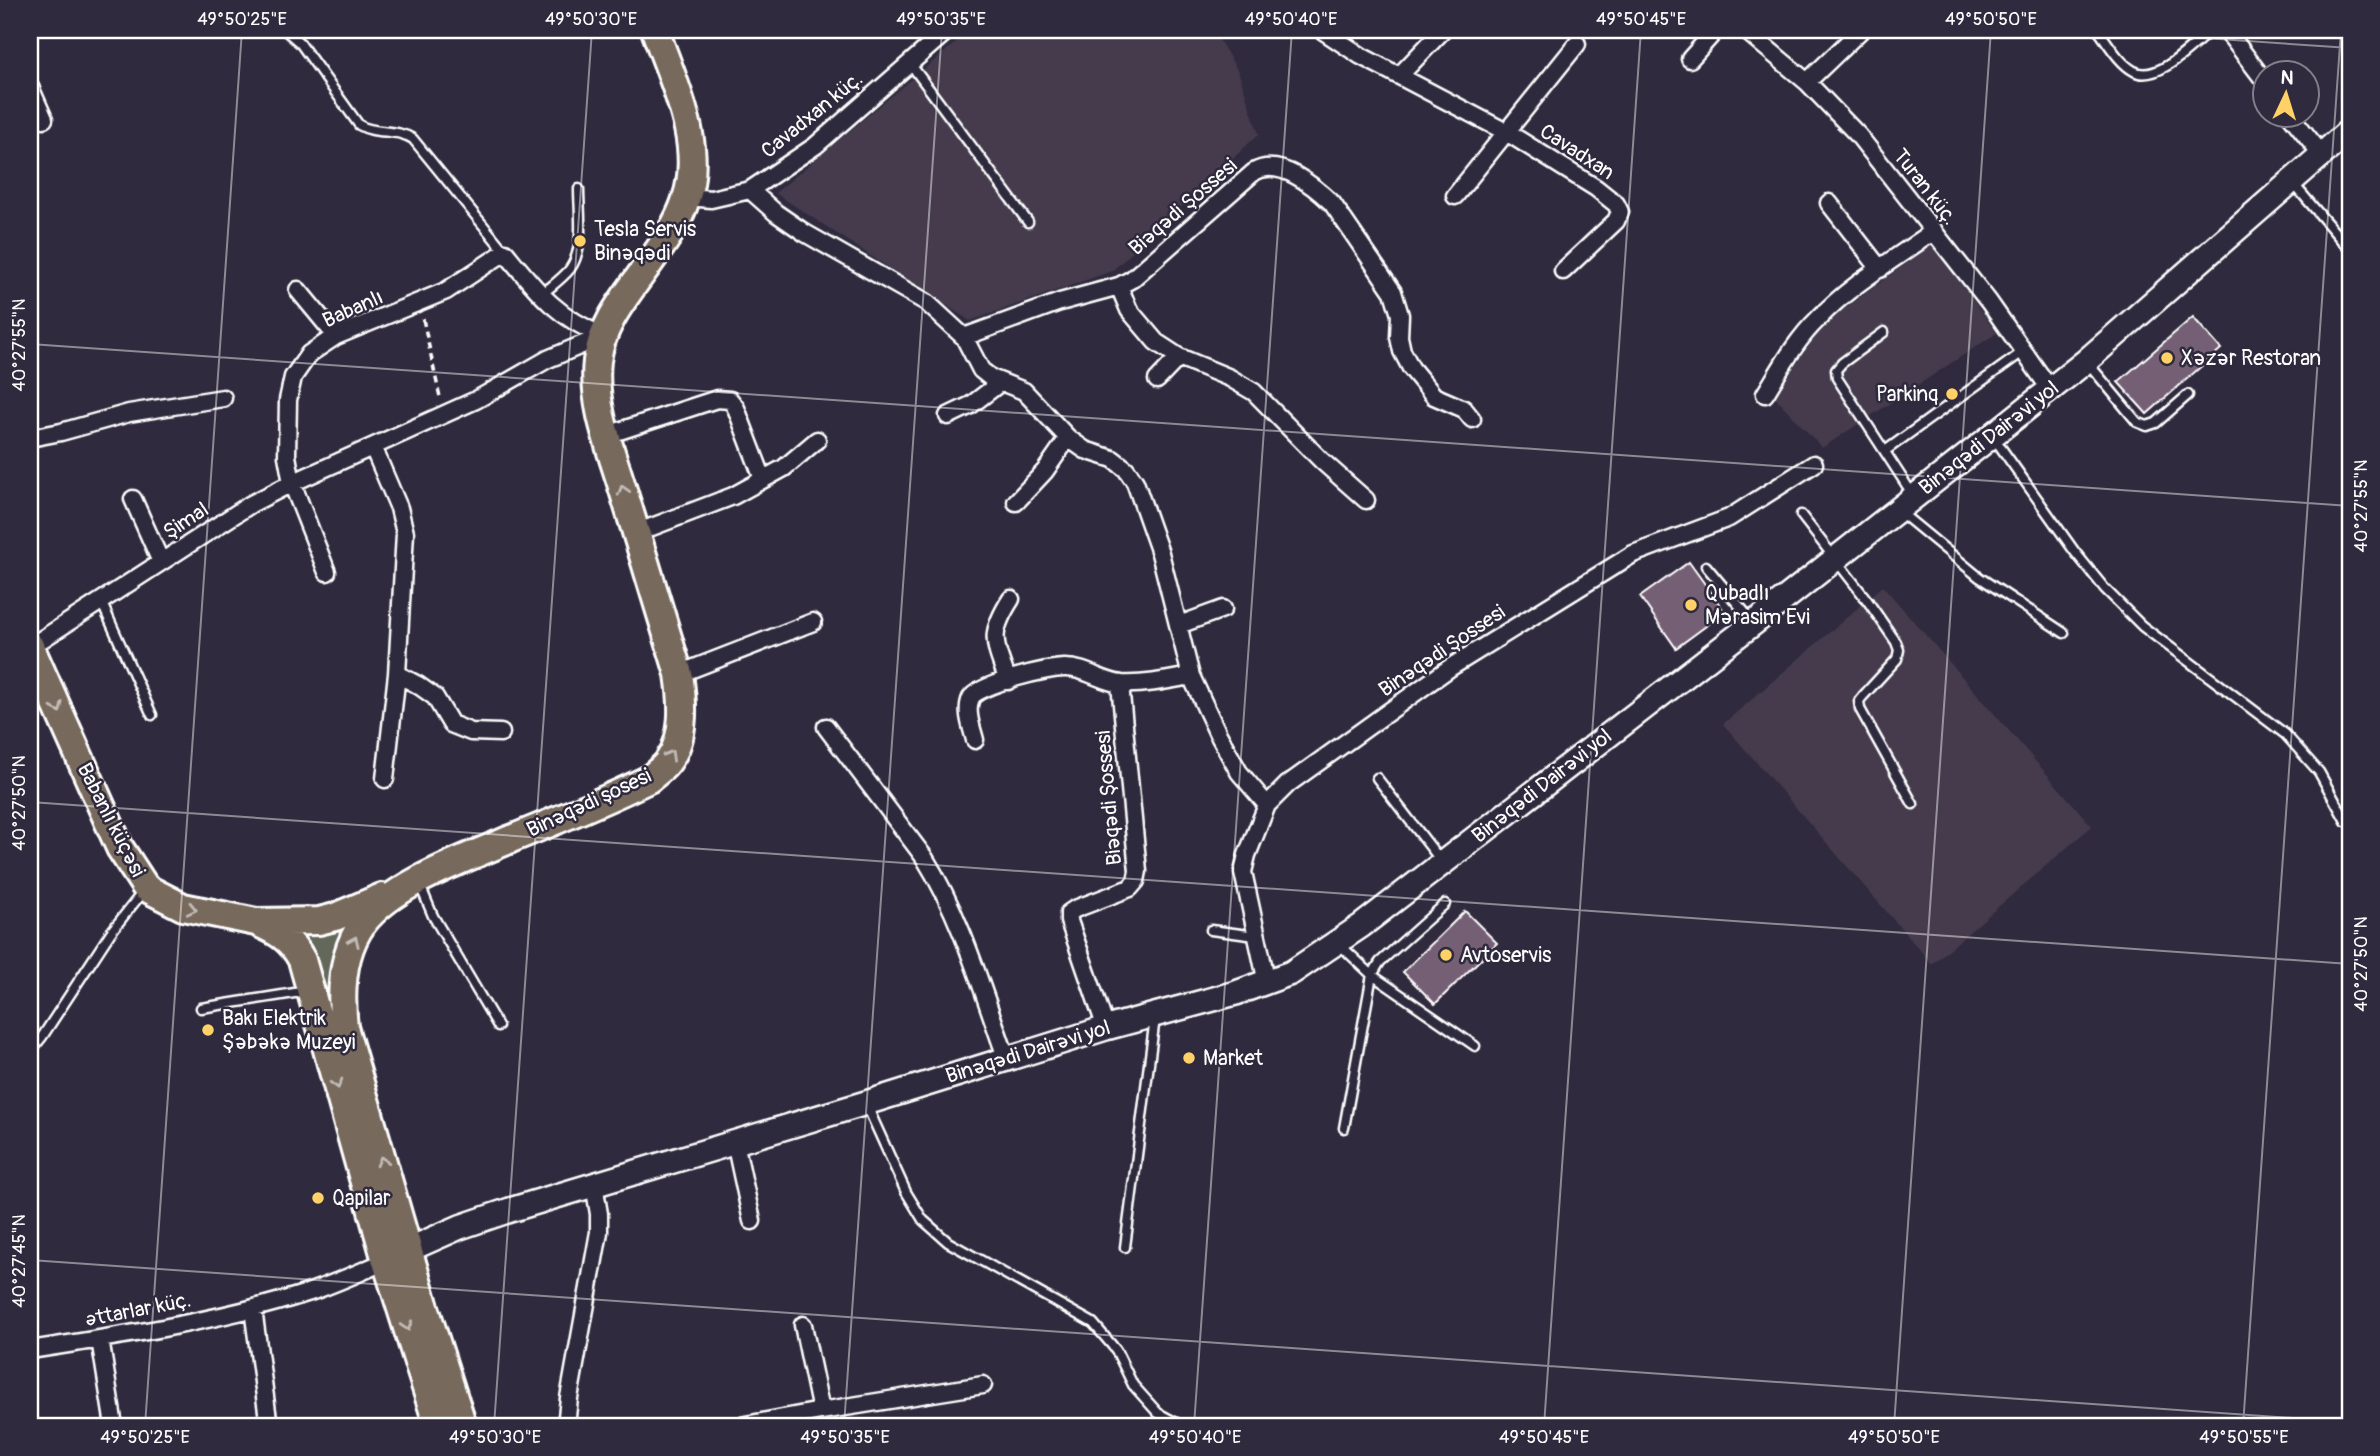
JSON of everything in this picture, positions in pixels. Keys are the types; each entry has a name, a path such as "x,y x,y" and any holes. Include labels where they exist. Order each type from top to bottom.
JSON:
{"main road":[{"name":"Binəqədi şosesi","path":"438,1426 344,1027 341,1003 345,964 354,938 363,923 377,909 417,880 649,779 669,760 678,740 683,714 679,674 607,435 597,384 597,360 603,336 620,304 670,232 687,197 691,176 690,141 655,30"},
{"name":"Binəqədi Dairəvi yol","path":"397,1255 473,1223 594,1184 1106,1028 1267,983 1291,972 1337,943 1443,863 1993,435 2086,361 2350,130"},
{"name":"Babanlı küçəsi","path":"30,646 120,848 146,888 183,907 256,922"},
{"path":"256,922 309,922 335,917 417,880"},
{"name":"Binəqədi şosesi","path":"256,922 283,935 294,945 302,960 397,1255 463,1426"}],"street":[{"name":"Cavadxan küç.","path":"687,197 711,199 750,190 814,146 948,30"},
{"name":"Cavadxan","path":"1322,30 1361,56 1507,133 1596,188 1616,204 1620,212 1616,221 1563,271"},
{"path":"1400,75 1443,30"},
{"path":"1689,59 1716,30"},
{"name":"Turan küç.","path":"1745,30 1807,82 1858,135 1934,231 2050,389"},
{"path":"1807,82 1861,30"},
{"path":"2226,30 2250,62"},
{"name":"Cavadxan","path":"1455,196 1577,44"},
{"path":"30,87 44,119"},
{"path":"2302,130 2322,155"},
{"name":"Biəqədi Şossesi","path":"964,337 1060,303 1119,286 1142,271 1254,172 1261,167 1279,167 1320,191 1332,204 1393,292 1400,315 1399,337 1402,351 1411,368 1434,396 1464,409 1472,419"},
{"path":"750,190 776,213 805,233 926,302 964,337 981,370 991,378 1024,391 1068,438 1085,450 1113,458 1126,469 1135,481 1160,552 1191,676 1239,772 1267,805"},
{"path":"1829,203 1880,269"},
{"path":"1765,394 1791,352 1816,320 1840,298 1934,231"},
{"path":"505,252 541,295 562,315 603,336"},
{"name":"Babanlı","path":"327,572 292,483 287,456 288,400 293,377 309,355 336,336 446,291 505,252"},
{"path":"1119,286 1129,310 1156,342 1179,357 1254,391 1322,461 1366,500"},
{"path":"298,290 336,336"},
{"name":"Şimal","path":"30,646 251,505 292,483 476,400 548,359 603,336"},
{"path":"1157,380 1179,357"},
{"path":"948,416 971,405 1001,382"},
{"path":"30,438 129,412 223,398"},
{"path":"607,435 718,399 730,400 736,408 763,479"},
{"path":"1016,502 1045,471 1068,438"},
{"path":"636,533 733,496 784,468 817,440"},
{"path":"373,447 399,508 405,533 397,674 385,779"},
{"name":"Binəqədi Şossesi","path":"1267,983 1243,872 1267,805 1288,784 1451,667 1633,554 1729,518 1814,464"},
{"path":"133,499 161,562"},
{"path":"1008,681 994,637 997,621 1011,599"},
{"path":"1179,625 1223,609"},
{"path":"679,674 813,622"},
{"path":"975,740 968,710 970,699 975,692 1008,681 1065,668 1084,671 1120,684 1191,676"},
{"path":"397,674 435,697 451,723 471,732 501,733"},
{"name":"Biəqədi Şossesi","path":"1106,1028 1069,921 1069,914 1075,909 1130,888 1136,881 1138,871 1120,684"},
{"path":"826,727 937,878 953,908 1006,1058"},
{"path":"735,1142 752,1221"},
{"path":"566,1426 599,1232 594,1184"},
{"name":"Əttarlar küç.","path":"30,1350 100,1339 253,1308 309,1292 397,1255"},
{"path":"253,1308 269,1426"},
{"path":"803,1325 821,1410"},
{"path":"100,1339 114,1426"},
{"path":"740,1426 821,1410 983,1385"}],"lane":[{"path":"285,30 300,43 359,125 370,131 405,134 413,139 505,252"},
{"path":"2098,30 2125,64 2135,72 2146,74 2158,72 2211,30"},
{"path":"909,62 1028,222"},
{"path":"2292,182 2350,250"},
{"path":"541,295 569,270 576,256 579,239 579,189"},
{"path":"1884,332 1842,363 1836,370 1837,378 1885,451 1906,504 1979,577 2064,633"},
{"path":"1885,451 2024,351"},
{"path":"2086,361 2137,422 2147,426 2156,423 2188,395"},
{"path":"1993,435 2075,552 2105,589 2142,626 2285,734 2319,772 2346,821"},
{"path":"1801,515 1896,642 1899,650 1897,659 1859,701 1860,709 1913,804"},
{"path":"1706,566 1754,623"},
{"path":"101,601 152,715"},
{"path":"1377,778 1443,863"},
{"path":"417,880 433,916 498,1026"},
{"path":"30,1052 43,1037 111,932 146,888"},
{"path":"1344,1128 1372,975 1380,962 1445,904"},
{"path":"1211,930 1256,936"},
{"path":"1337,943 1372,975 1475,1046"},
{"path":"201,1008 310,991"},
{"path":"1125,1247 1155,1015"},
{"path":"866,1103 906,1192 923,1220 948,1242 1093,1323 1116,1350 1133,1385 1158,1413 1182,1426"}],"path":[{"path":"419,303 444,415"}],"shaded area":[{"path":"971,30 1213,30 1238,71 1259,134 1112,271 970,321 775,193"},
{"path":"1932,244 1997,333 1822,448 1775,397 1822,325"},
{"path":"1883,586 2092,826 1932,964 1723,724"}],"green space":[{"path":"350,920 335,957 333,1024 318,965 298,933"}],"building":[{"path":"2193,317 2221,349 2147,414 2118,382"},
{"path":"1689,562 1725,612 1676,648 1640,597"},
{"path":"1465,911 1497,943 1435,1004 1403,972"}],"place":[{"name":"Tesla Servis Binəqədi","path":"580,241"},
{"name":"Xəzər Restoran","path":"2167,358"},
{"name":"Parkinq","path":"1952,394"},
{"name":"Qubadlı Mərasim Evi","path":"1691,605"},
{"name":"Avtoservis","path":"1446,955"},
{"name":"Bakı Elektrik Şəbəkə Muzeyi","path":"208,1030"},
{"name":"Market","path":"1189,1058"},
{"name":"Qapilar","path":"318,1198"}]}
